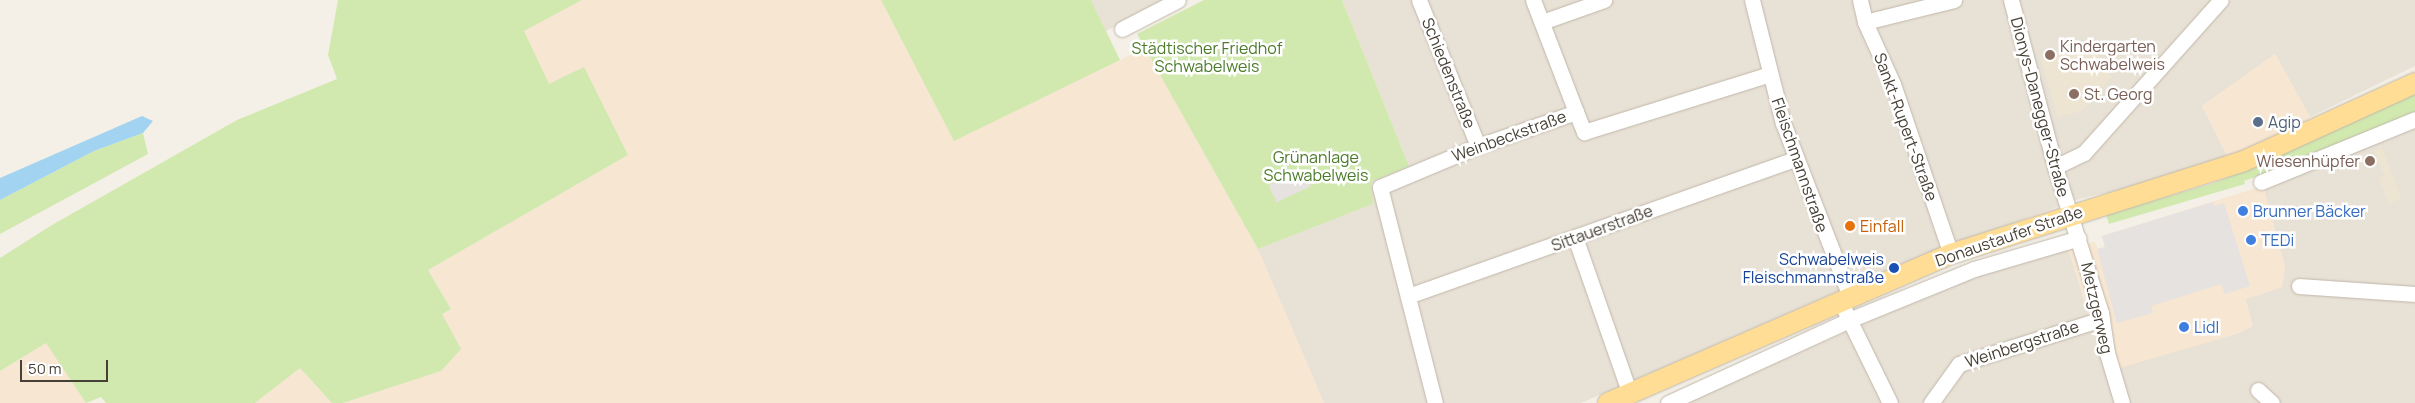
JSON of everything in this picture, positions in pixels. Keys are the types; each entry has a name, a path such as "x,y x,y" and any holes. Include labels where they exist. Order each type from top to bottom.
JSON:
{"main road":[{"name":"Donaustaufer Straße","path":"1608,403 1951,254 2070,214 2178,184 2244,161 2415,84"}],"street":[{"path":"1122,29 1178,0"},
{"name":"Schiedenstraße","path":"1419,0 1478,146"},
{"path":"1533,0 1576,112"},
{"path":"1542,22 1604,0"},
{"name":"Fleischmannstraße","path":"1752,0 1770,74 1795,159 1845,299"},
{"name":"Sankt-Rupert-Straße","path":"1860,0 1865,22 1893,84 1951,254"},
{"path":"1865,22 1954,0"},
{"name":"Dionys-Danegger-Straße","path":"2011,0 2055,166 2070,214"},
{"path":"2055,166 2084,153 2222,0"},
{"name":"Weinbeckstraße","path":"1408,296 1380,187 1478,146 1576,112 1584,132 1770,74"},
{"path":"2261,182 2415,119"},
{"name":"Sittauerstraße","path":"1408,296 1795,159"},
{"name":"Metzgerweg","path":"2070,214 2079,238 2102,319 2107,353 2122,403"},
{"path":"1574,238 1630,394"},
{"name":"Donaustaufer Straße","path":"1668,403 1849,320 1974,269 2079,238"},
{"path":"2299,286 2415,294"},
{"path":"1408,296 1435,403"},
{"path":"1845,299 1849,320 1890,403"},
{"name":"Weinbergstraße","path":"1931,403 1959,364 2102,319"},
{"path":"2258,390 2272,403"}],"shaded area":[{"path":"582,0 881,0 954,140 1145,48 1258,249 1324,403 343,403 441,371 442,314 451,308 428,270 628,155 584,68 549,85 524,31"},
{"path":"1091,0 1168,0 1106,31"},
{"path":"1342,0 2415,0 2415,66 2310,117 2275,54 2202,106 2228,158 2157,181 2079,199 1905,262 1581,403 1324,403 1258,249 1373,204 1371,182 1409,166"},
{"name":"St. Georg","path":"2096,40 2100,60 2111,77 2082,111 2058,118 2041,59"},
{"path":"2275,54 2310,117 2291,132 2228,158 2202,106"},
{"path":"2415,127 2415,403 1686,403 1971,276 2068,248 2106,372 2246,299 2282,287 2285,267 2263,186"},
{"path":"2382,148 2402,198 2389,204 2379,178 2384,175 2374,151"},
{"path":"1303,169 1311,186 1277,202 1269,185"},
{"path":"2263,186 2285,267 2282,287 2246,299 2253,326 2237,334 2106,372 2068,248 2095,242 2098,249 2105,247 2102,236"},
{"name":"Lidl","path":"2213,202 2214,206 2224,203 2250,286 2225,294 2221,284 2151,306 2153,313 2117,323 2097,249 2105,247 2102,236"},
{"path":"46,343 86,403 0,403 0,371"},
{"path":"300,368 332,403 255,403"}],"green space":[{"path":"338,0 582,0 524,31 549,84 584,67 628,155 428,270 451,309 442,314 461,349 441,371 343,403 332,403 300,368 255,403 106,403 101,397 86,403 46,343 0,371 0,258 52,225 237,120 337,79 328,55"},
{"path":"881,0 1091,0 1120,60 954,141"},
{"name":"Grünanlage Schwabelweis","path":"1204,0 1342,0 1409,166 1371,182 1373,204 1258,249 1137,34"},
{"path":"2415,93 2415,117 2244,181 2245,184 2109,224 2106,215 2214,183 2256,166"},
{"path":"143,133 148,154 0,234 0,200 94,151"}],"water":[{"path":"142,116 153,121 143,133 94,151 0,200 0,178"}],"place":[{"name":"Kindergarten Schwabelweis","path":"2050,55"},
{"name":"St. Georg","path":"2074,94"},
{"name":"Agip","path":"2258,122"},
{"name":"Wiesenhüpfer","path":"2370,161"},
{"name":"Brunner Bäcker","path":"2243,211"},
{"name":"Einfall","path":"1850,226"},
{"name":"TEDi","path":"2251,240"},
{"name":"Schwabelweis Fleischmannstraße","path":"1894,268"},
{"name":"Lidl","path":"2184,327"}],"park label":[{"name":"Städtischer Friedhof Schwabelweis","path":"1207,57"}]}
